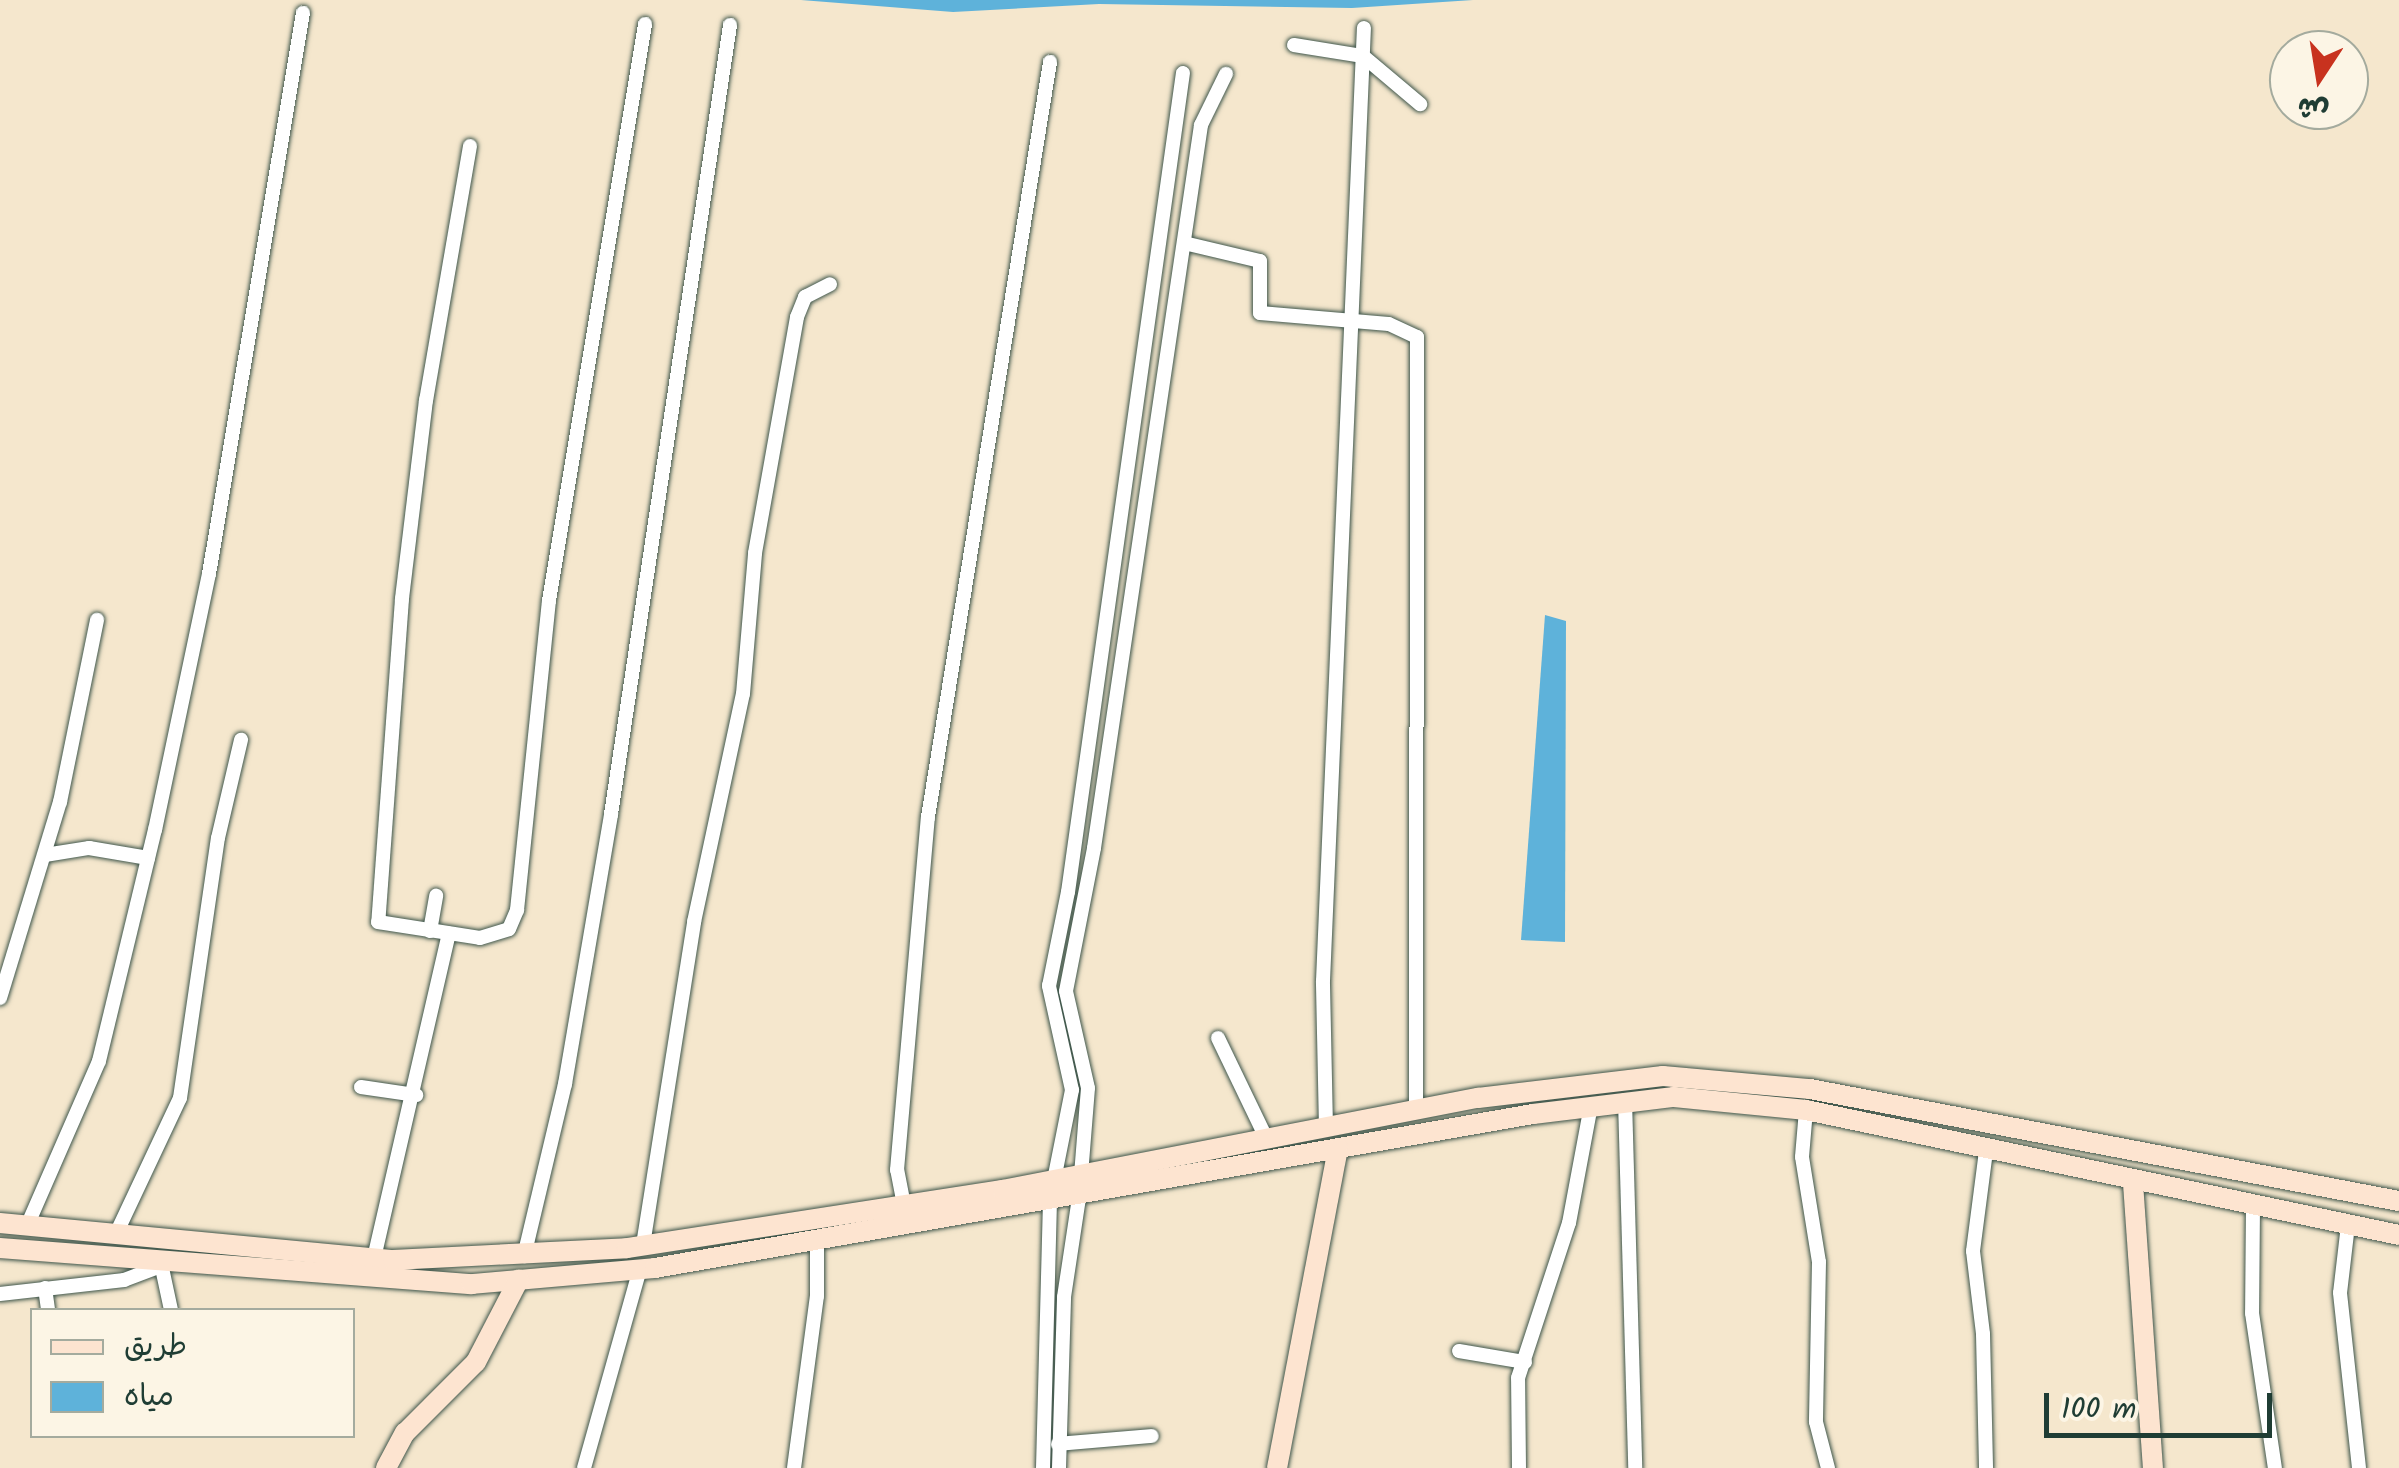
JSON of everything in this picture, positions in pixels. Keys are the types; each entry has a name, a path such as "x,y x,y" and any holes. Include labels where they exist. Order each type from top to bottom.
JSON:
{"main road":[{"path":"0,1248 166,1266 472,1284 640,1269 817,1241 892,1214 1054,1180 1604,1079 1727,1078 2078,1138 2399,1202"},
{"path":"0,1223 374,1258 524,1256 642,1246 892,1214 1050,1203 1624,1100 1674,1097 1806,1110 2133,1183 2399,1235"},
{"path":"2072,1170 2078,1138"},
{"path":"1277,1468 1338,1149"},
{"path":"2133,1183 2153,1468"},
{"path":"243,1269 244,1246"},
{"path":"386,1468 405,1432 476,1362 519,1279"}],"street":[{"path":"27,1226 99,1061 148,858 209,574 303,13"},
{"path":"470,146 426,400 402,599 378,922 449,934 496,935 509,929 518,910 548,601 645,24"},
{"path":"524,1256 565,1084 608,834 730,25"},
{"path":"1326,1128 1323,981 1364,28"},
{"path":"1294,45 1364,56 1420,104"},
{"path":"892,1214 928,818 1050,62"},
{"path":"1054,1180 1072,1090 1049,986 1068,892 1184,73"},
{"path":"1082,1175 1088,1088 1066,992 1094,848 1201,125 1226,74"},
{"path":"1184,243 1260,261 1260,313 1389,324 1417,337 1416,1111"},
{"path":"642,1246 694,922 743,694 756,553 797,317 804,297 830,284"},
{"path":"0,998 45,856 97,620"},
{"path":"116,1234 180,1098 218,838 241,740"},
{"path":"45,856 89,848 148,858"},
{"path":"430,931 436,896"},
{"path":"374,1258 416,1095 449,934"},
{"path":"1218,1038 1267,1140"},
{"path":"361,1087 416,1095"},
{"path":"1624,1100 1635,1468"},
{"path":"1518,1468 1518,1378 1580,1184 1591,1106"},
{"path":"1806,1110 1802,1157 1819,1262 1816,1422 1828,1468"},
{"path":"1986,1150 1973,1251 1983,1334 1986,1468"},
{"path":"1059,1468 1066,1283 1079,1198"},
{"path":"1043,1468 1050,1203"},
{"path":"2252,1206 2252,1313 2275,1468"},
{"path":"2348,1225 2340,1293 2359,1468"},
{"path":"794,1468 817,1296 817,1241"},
{"path":"0,1294 124,1280 166,1266 171,1308"},
{"path":"584,1468 640,1269"},
{"path":"46,1288 48,1308"},
{"path":"1459,1351 1525,1362"},
{"path":"1058,1444 1152,1436"}],"water":[{"path":"801,0 1473,0 1352,8 1099,4 953,12"},
{"path":"1545,615 1566,621 1565,942 1521,940"}]}
